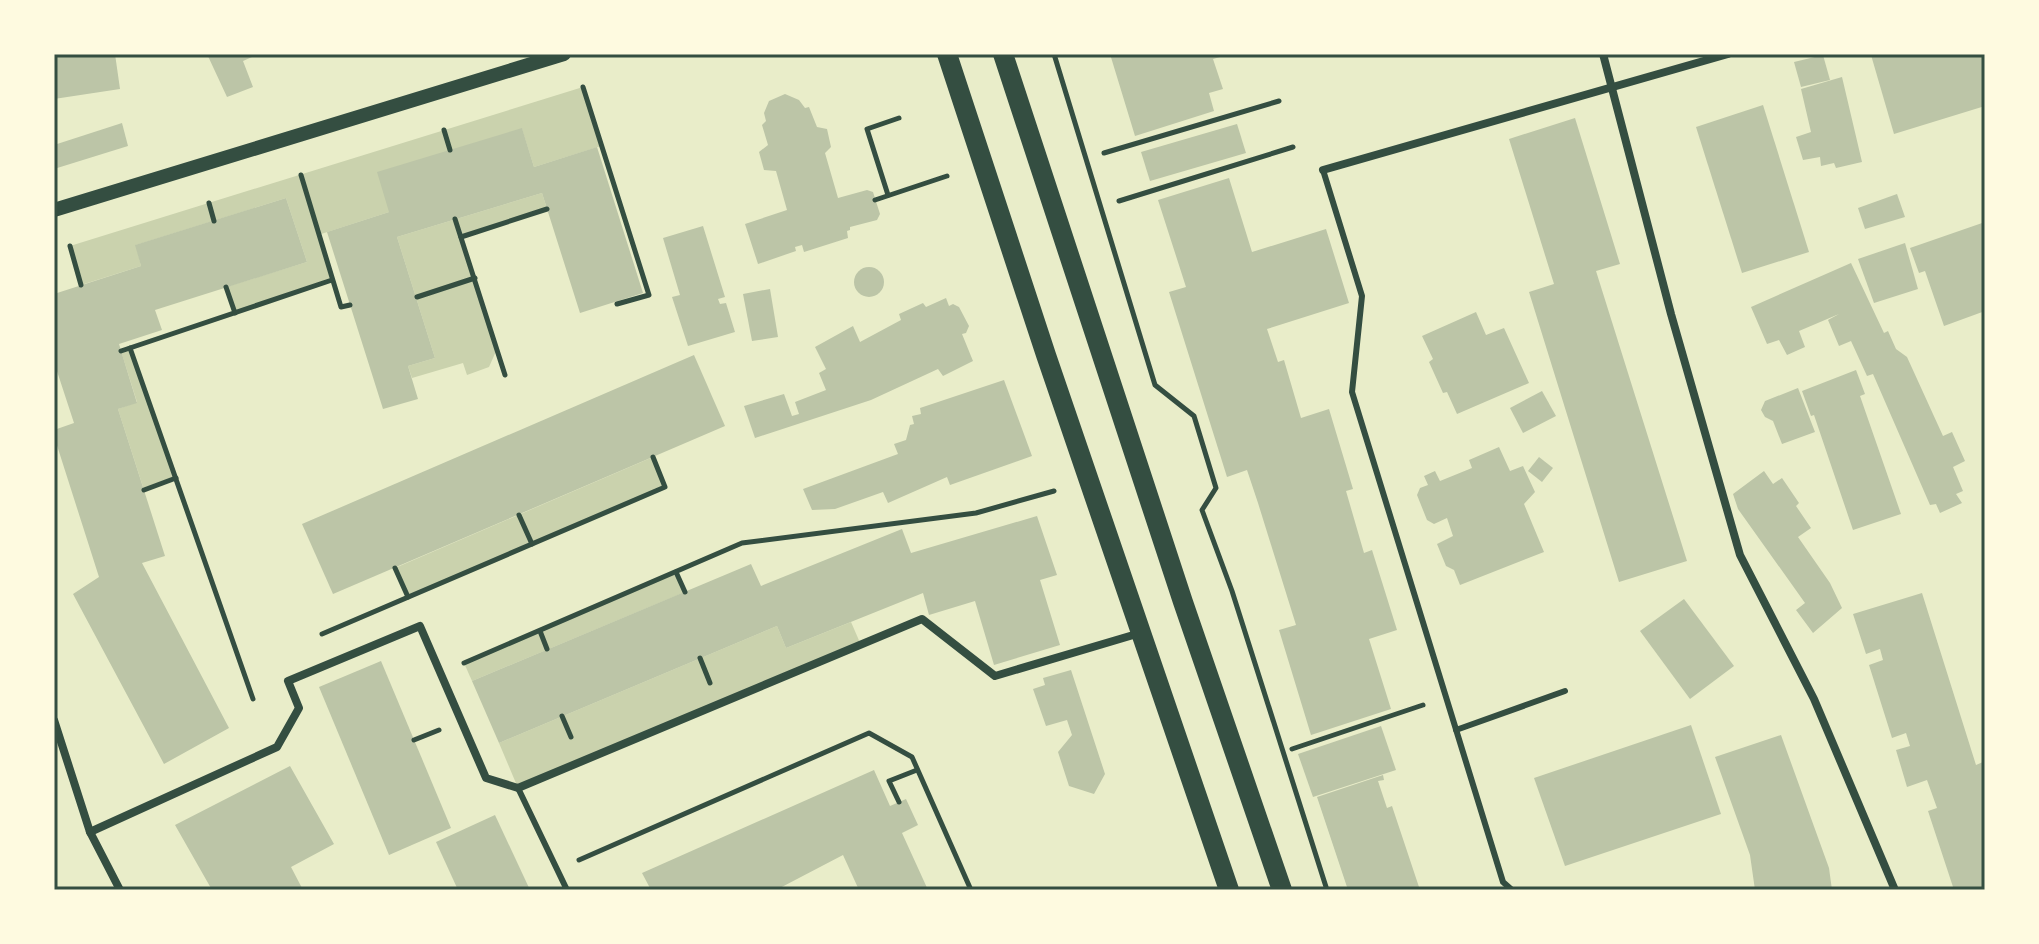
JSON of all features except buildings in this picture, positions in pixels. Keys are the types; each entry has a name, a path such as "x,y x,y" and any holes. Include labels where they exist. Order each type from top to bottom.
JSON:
{"main road":[{"path":"947,54 1229,890"},
{"path":"1003,54 1178,588 1282,890"}],"street":[{"path":"54,210 564,54"},
{"path":"1603,54 1671,314 1740,555 1814,699 1895,890"},
{"path":"1323,170 1728,54"},
{"path":"90,832 277,747 299,708 288,681 420,626 486,778 518,788 922,619 995,676 1140,633"},
{"path":"55,726 90,832 120,890"}],"lane":[{"path":"1323,170 1362,296 1352,392 1503,882 1512,890"},
{"path":"1456,730 1565,691"},
{"path":"518,788 567,890"}],"path":[{"path":"1054,54 1155,385 1194,416 1202,440 1216,488 1202,510 1232,591 1327,890"},
{"path":"583,87 649,295 617,304"},
{"path":"1104,153 1279,101"},
{"path":"888,195 867,129 899,118"},
{"path":"444,130 450,150"},
{"path":"1119,201 1293,147"},
{"path":"301,175 341,307 350,305"},
{"path":"875,200 947,176"},
{"path":"209,203 214,221"},
{"path":"461,237 547,209"},
{"path":"455,219 505,375"},
{"path":"70,246 81,285"},
{"path":"417,297 475,278"},
{"path":"121,351 332,280"},
{"path":"226,287 235,313"},
{"path":"130,348 253,699"},
{"path":"322,634 665,487 653,457"},
{"path":"144,490 176,478"},
{"path":"440,674 742,543 976,513 1054,491"},
{"path":"519,515 532,544"},
{"path":"395,568 408,597"},
{"path":"676,572 685,592"},
{"path":"540,631 547,649"},
{"path":"1292,749 1446,697"},
{"path":"557,869 869,733 912,757 971,890"},
{"path":"899,802 889,781 917,770"}],"green space":[{"path":"583,87 601,146 534,167 522,129 389,212 318,235 332,280 235,313 226,287 307,262 286,198 136,245 141,266 81,285 70,246"},
{"path":"542,193 547,209 461,237 497,349 489,367 467,375 463,363 412,378 408,366 435,358 397,237"},
{"path":"130,348 176,478 144,490 118,409 137,402 121,351"},
{"path":"653,457 665,487 408,597 395,568"},
{"path":"676,572 685,592 472,681 464,663"},
{"path":"851,622 861,645 518,788 499,743 777,626 786,648"}]}
